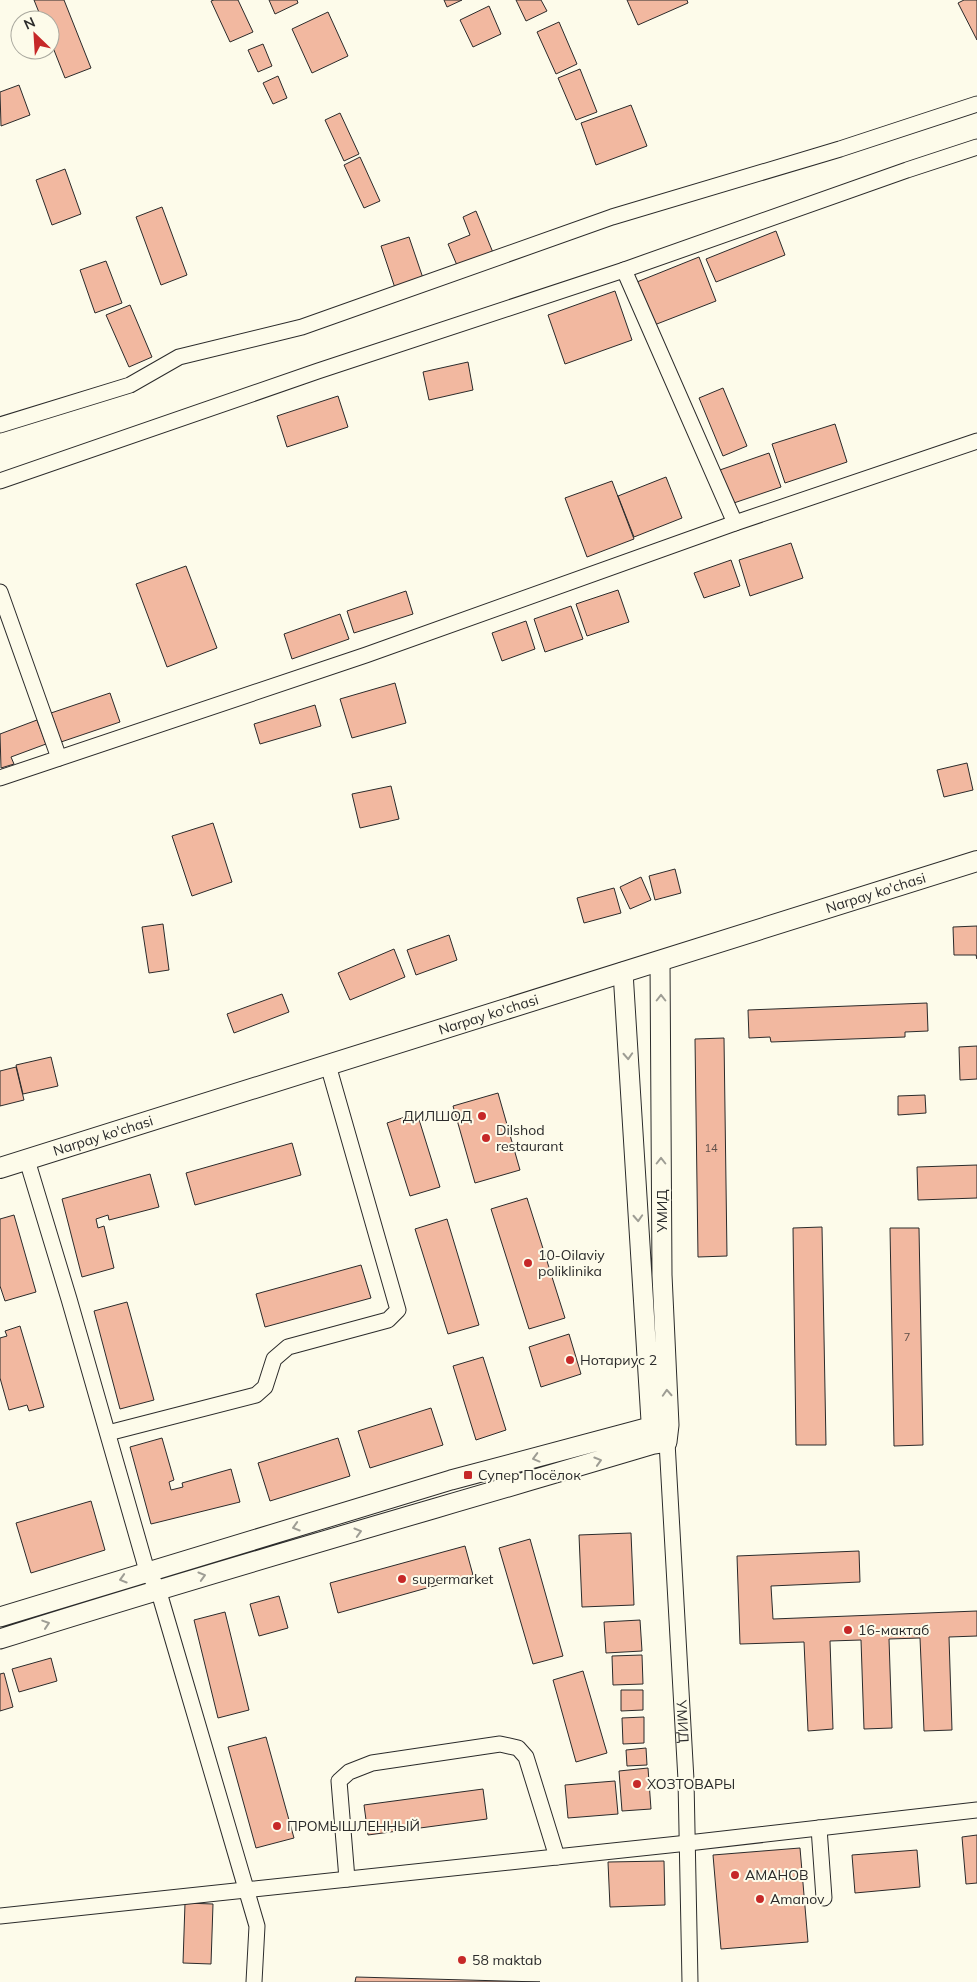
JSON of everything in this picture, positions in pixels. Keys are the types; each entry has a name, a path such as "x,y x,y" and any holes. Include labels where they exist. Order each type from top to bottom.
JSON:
{"main road":[{"name":"Narpay ko'chasi","path":"0,1168 977,860"}],"street":[{"path":"0,425 130,385 179,358 302,327 612,217 840,149 977,104"},
{"path":"0,481 308,374 624,270 977,147"},
{"path":"624,270 736,523"},
{"path":"0,778 366,655 736,523 977,440"},
{"path":"0,592 59,758"},
{"name":"УМИД","path":"660,961 662,1275 660,1434"},
{"name":"УМИД","path":"623,972 660,1434 668,1461 688,1843 690,1982"},
{"path":"108,1433 256,1395 266,1387 274,1359 288,1347 388,1320 398,1310 328,1065"},
{"path":"26,1160 70,1300 147,1572 158,1589 257,1926 254,1982"},
{"path":"0,1617 451,1480 660,1434"},
{"path":"0,1639 158,1589 305,1547 660,1434"},
{"path":"347,1879 339,1781 349,1772 372,1763 500,1744 518,1748 526,1757 556,1857"},
{"path":"0,1916 688,1843 977,1810"},
{"path":"820,1828 824,1898"}],"building":[{"path":"34,0 64,0 91,68 65,78 58,60 60,60 60,10 38,10"},
{"path":"238,0 253,32 230,42 211,1"},
{"path":"269,0 297,0 298,3 275,14"},
{"path":"444,0 462,0 447,7"},
{"path":"516,0 541,0 547,11 526,21"},
{"path":"627,0 687,0 688,3 638,25"},
{"path":"964,0 977,0 977,40 958,3"},
{"path":"489,6 501,34 473,47 460,20"},
{"path":"328,12 348,56 312,73 292,29"},
{"path":"559,22 577,64 556,74 537,32"},
{"path":"263,44 272,66 258,72 248,50"},
{"path":"580,69 597,112 576,120 558,78"},
{"path":"278,76 287,98 273,104 263,83"},
{"path":"19,85 30,115 1,126 0,92"},
{"path":"631,105 647,146 596,165 581,123"},
{"path":"340,113 359,154 344,161 325,120"},
{"path":"360,157 380,201 364,208 344,165"},
{"path":"65,169 81,214 52,225 36,180"},
{"path":"162,207 187,275 161,285 136,217"},
{"path":"476,211 494,255 459,270 448,244 470,235 463,217"},
{"path":"776,231 785,255 716,282 706,259"},
{"path":"409,237 425,284 397,294 381,246"},
{"path":"699,257 716,301 644,329 627,286"},
{"path":"106,261 122,303 95,313 80,270"},
{"path":"615,291 632,340 565,364 548,315"},
{"path":"130,305 152,357 129,367 106,315"},
{"path":"468,362 473,390 429,400 423,372"},
{"path":"723,388 747,446 723,456 699,398"},
{"path":"338,396 348,427 287,447 277,416"},
{"path":"835,424 847,462 785,483 772,444"},
{"path":"769,453 781,487 725,506 714,472"},
{"path":"666,477 682,518 634,537 618,496"},
{"path":"612,481 634,539 587,557 565,498"},
{"path":"791,543 803,578 750,596 739,560"},
{"path":"731,560 740,586 704,598 694,573"},
{"path":"186,566 217,648 167,667 136,584"},
{"path":"618,590 629,622 587,636 576,604"},
{"path":"406,591 413,614 354,633 347,611"},
{"path":"571,606 583,639 545,652 534,619"},
{"path":"340,614 349,639 292,659 284,634"},
{"path":"526,621 535,649 502,661 492,633"},
{"path":"395,683 406,723 352,738 340,699"},
{"path":"110,693 120,722 61,742 51,713"},
{"path":"315,705 321,726 260,744 254,724"},
{"path":"37,720 46,744 11,757 14,764 1,768 0,734"},
{"path":"967,763 973,790 944,797 937,770"},
{"path":"391,786 399,819 360,828 352,794"},
{"path":"213,823 232,882 192,896 172,836"},
{"path":"675,869 681,893 655,900 649,876"},
{"path":"641,877 651,900 630,909 620,887"},
{"path":"614,888 621,913 584,923 577,898"},
{"path":"163,924 169,970 149,973 142,927"},
{"path":"977,926 977,959 976,955 954,955 953,927"},
{"path":"449,935 457,960 416,975 407,950"},
{"path":"394,949 405,977 350,1000 338,973"},
{"path":"282,994 289,1012 234,1033 227,1014"},
{"path":"927,1003 928,1031 905,1032 905,1037 771,1042 770,1037 749,1038 748,1010"},
{"path":"724,1038 727,1256 698,1257 695,1039"},
{"path":"977,1046 977,1079 960,1080 959,1047"},
{"path":"51,1057 58,1086 23,1094 16,1065"},
{"path":"16,1067 24,1100 0,1106 0,1071"},
{"name":"Dilshod restaurant","path":"498,1093 520,1170 475,1183 453,1106"},
{"path":"925,1095 926,1113 898,1115 898,1096"},
{"path":"417,1113 440,1187 410,1196 387,1123"},
{"path":"292,1143 301,1175 195,1205 186,1173"},
{"path":"977,1165 977,1198 918,1200 917,1167"},
{"path":"150,1174 159,1207 109,1220 108,1215 96,1219 98,1228 104,1226 114,1268 82,1277 62,1199"},
{"name":"10-Oilaviy poliklinika","path":"527,1198 565,1318 529,1329 491,1209"},
{"path":"14,1215 36,1292 5,1301 0,1286 0,1219"},
{"path":"447,1219 479,1325 448,1334 415,1229"},
{"path":"822,1227 826,1445 796,1445 793,1228"},
{"path":"890,1228 919,1228 923,1445 894,1446"},
{"path":"361,1265 371,1298 265,1327 256,1294"},
{"path":"127,1302 154,1400 120,1409 94,1311"},
{"path":"20,1326 44,1407 29,1411 27,1405 9,1410 0,1378 0,1338 7,1336 5,1331"},
{"path":"569,1334 581,1374 541,1387 529,1347"},
{"path":"483,1357 506,1430 476,1440 453,1366"},
{"path":"431,1408 443,1445 370,1468 358,1431"},
{"path":"162,1438 174,1480 169,1482 171,1490 183,1487 182,1483 231,1469 240,1502 151,1524 130,1447"},
{"path":"338,1438 350,1476 270,1501 258,1463"},
{"path":"91,1501 105,1550 31,1573 16,1523"},
{"path":"631,1533 634,1605 582,1607 579,1535"},
{"path":"530,1539 563,1656 533,1664 499,1548"},
{"name":"supermarket","path":"465,1546 473,1575 338,1613 330,1583"},
{"path":"859,1551 860,1582 771,1586 773,1619 977,1611 977,1636 949,1637 952,1730 924,1731 920,1638 889,1639 892,1728 864,1729 861,1640 830,1641 833,1729 808,1731 804,1642 740,1644 737,1556"},
{"path":"279,1596 288,1628 259,1636 250,1604"},
{"path":"225,1612 249,1710 218,1718 194,1620"},
{"path":"640,1620 642,1651 606,1653 604,1622"},
{"path":"642,1655 643,1684 613,1685 612,1656"},
{"path":"51,1658 57,1681 19,1692 12,1669"},
{"path":"583,1671 607,1753 576,1762 553,1680"},
{"path":"4,1673 13,1707 0,1711 0,1674"},
{"path":"621,1690 643,1690 643,1710 621,1711"},
{"path":"644,1717 644,1743 623,1744 622,1718"},
{"path":"266,1737 294,1838 256,1848 228,1747"},
{"path":"646,1748 647,1765 627,1766 626,1750"},
{"path":"648,1768 651,1809 622,1811 619,1771"},
{"path":"615,1781 618,1814 568,1818 565,1785"},
{"path":"483,1789 487,1819 368,1835 364,1805"},
{"path":"977,1835 977,1883 966,1884 962,1837"},
{"name":"Amanov","path":"800,1848 808,1942 721,1949 713,1855"},
{"path":"917,1850 920,1887 855,1893 852,1855"},
{"path":"664,1861 665,1905 610,1907 608,1862"},
{"path":"185,1903 213,1904 211,1964 183,1963"},
{"path":"356,1977 540,1982 355,1982"}],"place":[{"name":"ДИЛШОД","path":"482,1116"},
{"name":"Dilshod restaurant","path":"486,1138"},
{"name":"10-Oilaviy poliklinika","path":"528,1263"},
{"name":"Нотариус 2","path":"570,1360"},
{"name":"Супер Посёлок","path":"468,1475"},
{"name":"supermarket","path":"402,1579"},
{"name":"16-мактаб","path":"848,1630"},
{"name":"ХОЗТОВАРЫ","path":"637,1784"},
{"name":"ПРОМЫШЛЕННЫЙ","path":"277,1826"},
{"name":"АМАНОВ","path":"735,1875"},
{"name":"Amanov","path":"760,1899"},
{"name":"58 maktab","path":"462,1960"}]}
